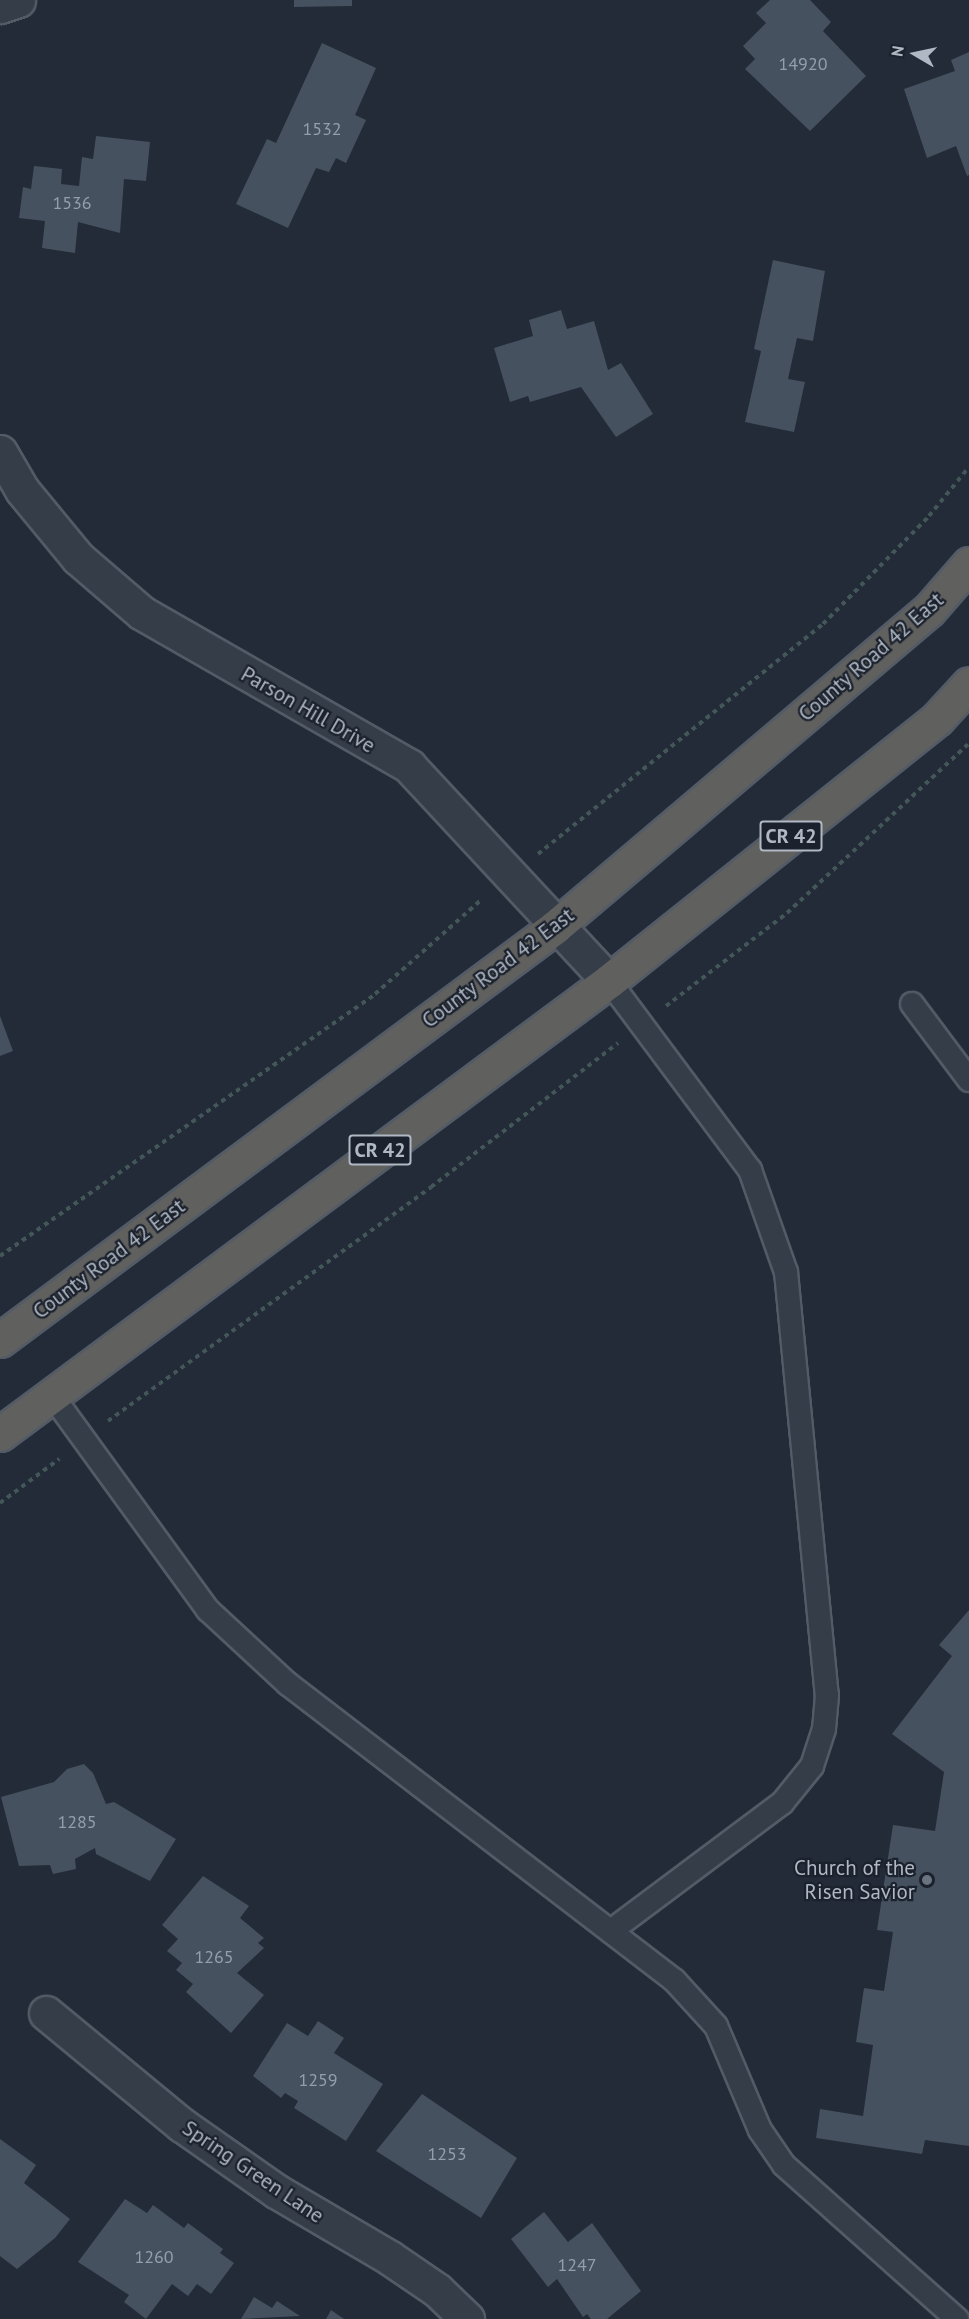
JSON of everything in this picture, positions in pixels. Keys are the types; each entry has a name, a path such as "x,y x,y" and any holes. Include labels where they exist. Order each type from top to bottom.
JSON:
{"highway":[{"name":"County Road 42 East","path":"0,1340 555,927 929,610 969,564"},
{"name":"CR 42","path":"0,1434 609,981 938,719 969,684"}],"street":[{"path":"0,6 18,0"},
{"name":"Parson Hill Drive","path":"0,452 22,490 78,558 142,613 409,766 555,927 609,981"},
{"name":"Spring Green Lane","path":"46,2013 182,2125 276,2190 390,2258 437,2290 467,2319"}],"lane":[{"path":"609,981 750,1170 786,1272 827,1695 824,1729 812,1766 782,1803 610,1931"},
{"path":"912,1004 969,1080"},
{"path":"51,1394 208,1610 288,1684 674,1980 716,2026 760,2130 784,2165 957,2319"}],"path":[{"path":"0,1503 84,1439 431,1187 787,913 969,743"}],"building":[{"path":"294,0 352,0 352,6 294,7"},
{"path":"770,0 810,0 831,22 823,31 866,76 810,131 745,69 755,59 743,46 766,23 756,13"},
{"path":"322,43 376,68 355,115 366,120 346,163 336,158 329,172 316,168 288,228 236,204 267,139 276,143"},
{"path":"969,52 969,175 967,176 956,146 927,158 904,89 955,71 951,60"},
{"path":"96,136 150,142 146,181 124,179 120,233 78,222 75,253 42,248 45,221 19,218 23,187 31,189 34,166 62,169 61,184 79,186 82,157 93,159"},
{"path":"773,260 825,271 813,341 797,338 788,379 805,382 794,432 745,422 761,351 754,349"},
{"path":"561,310 567,329 594,321 608,370 621,363 653,414 616,437 581,387 530,402 528,396 510,402 494,348 533,336 529,320"},
{"path":"0,1016 13,1051 0,1056"},
{"name":"Church of the Risen Savior","path":"969,1610 969,2146 925,2140 922,2154 816,2138 820,2109 863,2116 873,2045 856,2042 864,1988 884,1991 893,1932 877,1930 893,1825 935,1831 944,1772 892,1734 952,1656 939,1645"},
{"path":"84,1764 93,1773 106,1804 114,1802 176,1839 150,1881 96,1854 95,1848 75,1859 76,1869 53,1874 50,1865 19,1866 1,1797 54,1782 67,1769"},
{"path":"203,1876 249,1906 240,1918 264,1938 258,1943 264,1948 237,1973 264,1995 231,2033 186,1992 193,1984 176,1970 182,1963 167,1951 178,1939 162,1925"},
{"path":"318,2021 344,2038 334,2053 383,2084 346,2141 294,2108 298,2101 285,2093 281,2098 253,2076 287,2023 308,2036"},
{"path":"422,2094 517,2158 481,2218 376,2151"},
{"path":"0,2139 36,2165 24,2183 70,2219 55,2238 17,2269 0,2256"},
{"path":"125,2199 147,2213 153,2205 184,2228 188,2223 223,2249 220,2253 234,2263 211,2294 197,2284 188,2296 172,2284 146,2319 124,2302 129,2295 78,2262"},
{"path":"544,2212 568,2242 592,2223 641,2291 607,2319 591,2319 587,2314 583,2317 557,2279 548,2287 511,2239"},
{"path":"254,2297 272,2308 277,2301 300,2316 241,2319"},
{"path":"331,2310 344,2319 326,2319"}],"place":[{"name":"Church of the Risen Savior","path":"927,1880"}]}
